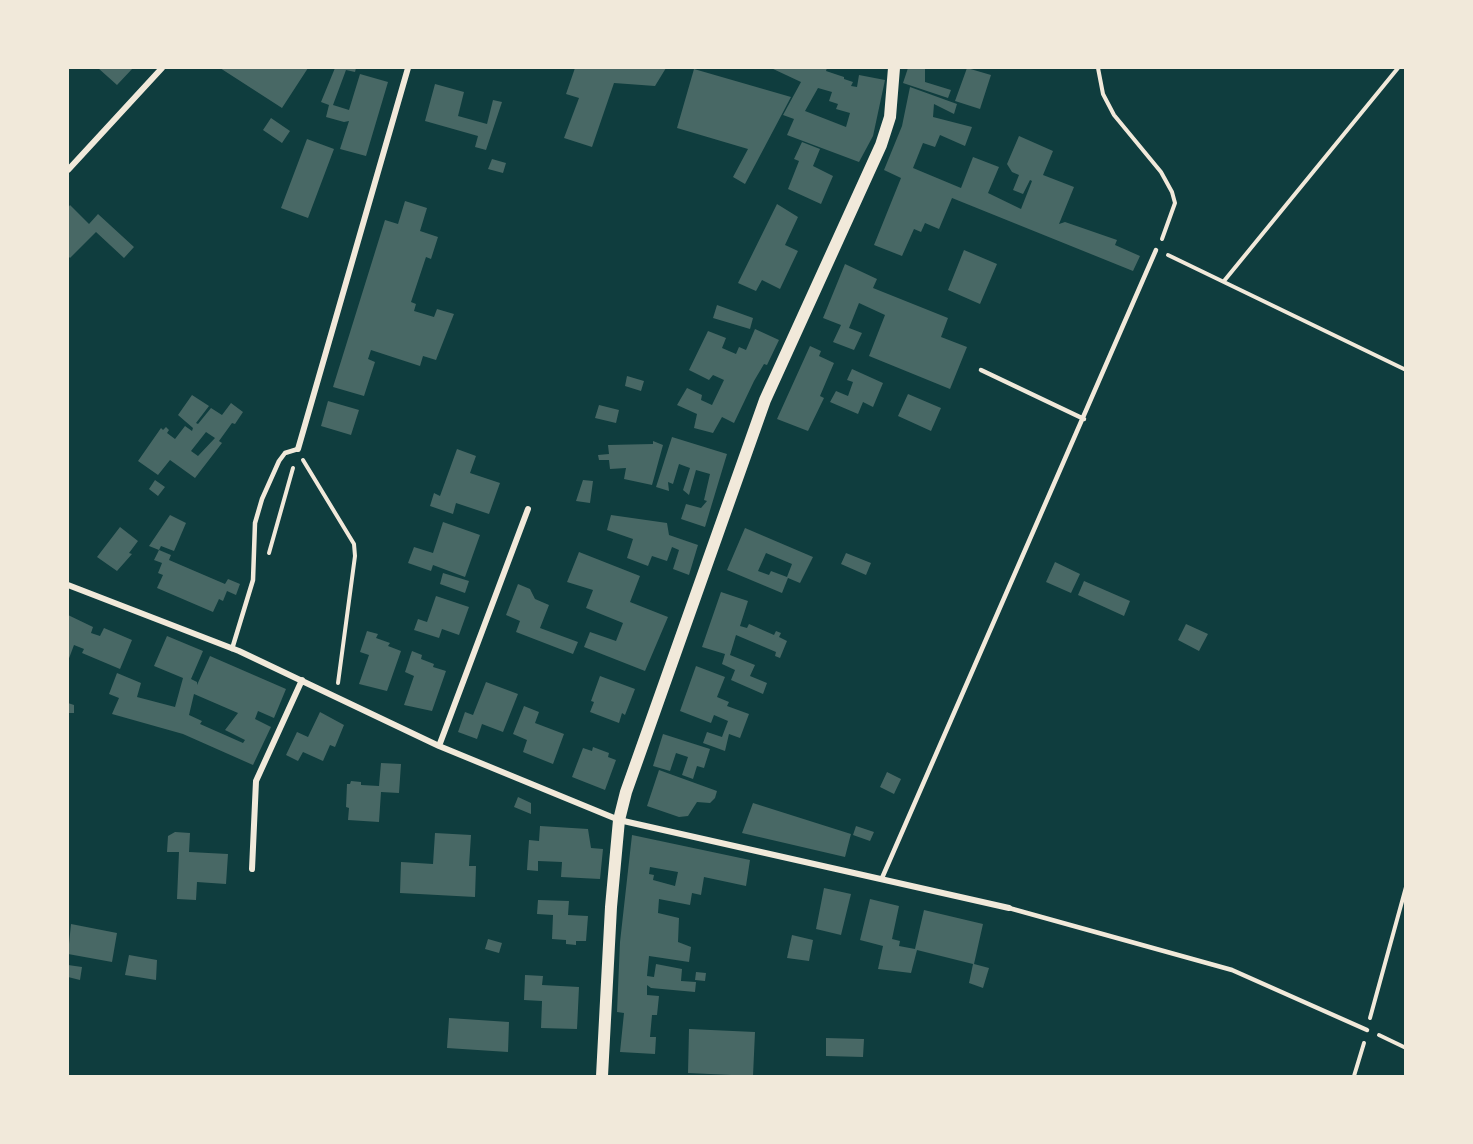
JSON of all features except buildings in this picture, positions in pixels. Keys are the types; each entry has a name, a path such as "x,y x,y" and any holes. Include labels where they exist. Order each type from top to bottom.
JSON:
{"main road":[{"path":"602,1077 611,907 619,820 626,792 765,400 882,145 890,117 894,68"}],"street":[{"path":"68,170 162,68"},
{"path":"298,448 408,68"},
{"path":"439,746 528,509"},
{"path":"68,585 232,649 336,695 439,746 619,820 1009,908"},
{"path":"252,869 256,781 302,680"}],"lane":[{"path":"882,878 1156,250"},
{"path":"981,370 1084,419"},
{"path":"232,649 253,580 255,524 262,499 279,461 285,453 298,448"},
{"path":"1009,908 1232,970 1367,1030"}],"path":[{"path":"1098,68 1103,94 1114,115 1161,172 1172,192 1175,203 1167,229 1156,250 1224,280 1406,370"},
{"path":"1224,280 1398,68"},
{"path":"298,448 354,544 355,556 336,695"},
{"path":"1354,1077 1406,887"},
{"path":"1367,1030 1406,1048"}]}
